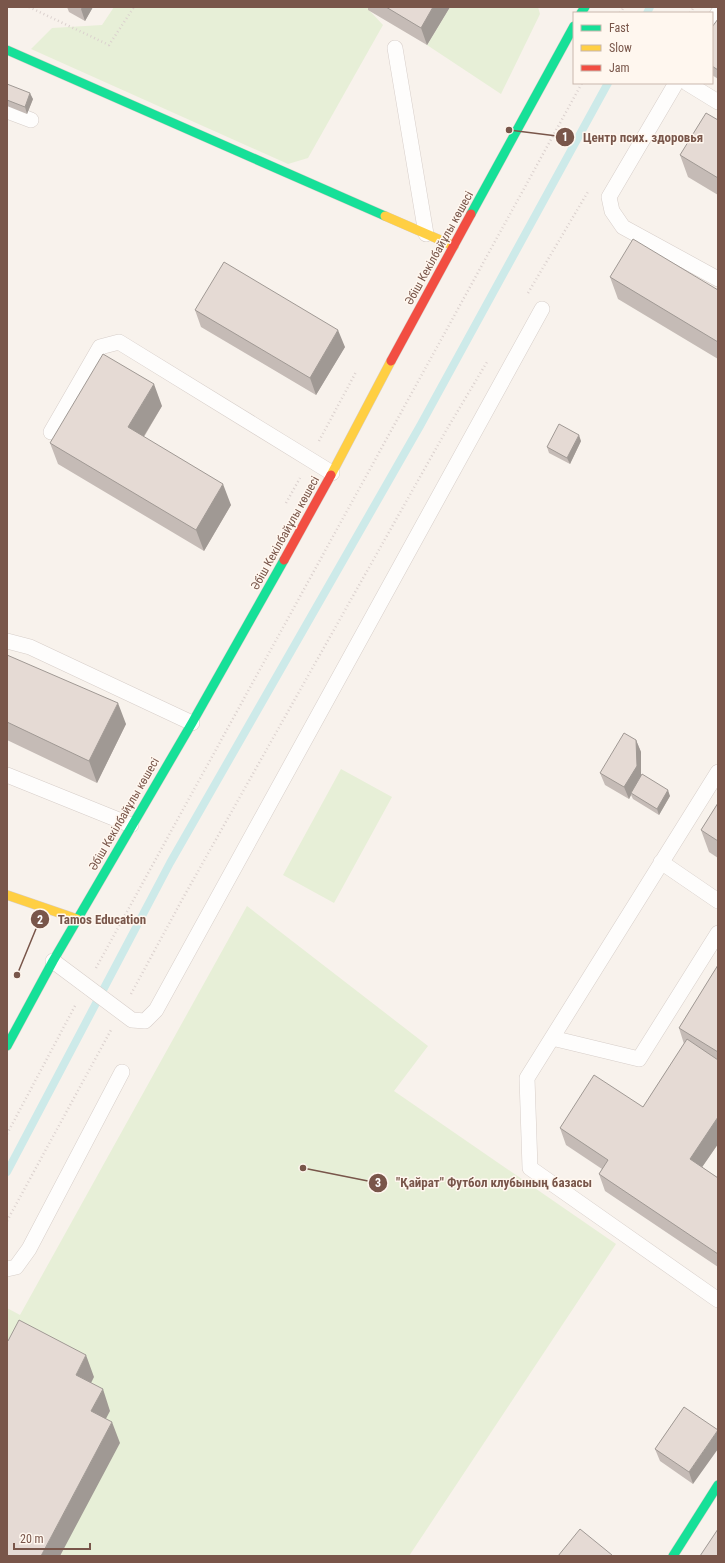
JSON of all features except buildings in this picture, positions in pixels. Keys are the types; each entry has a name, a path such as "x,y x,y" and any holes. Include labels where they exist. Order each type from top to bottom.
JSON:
{"street":[{"name":"Әбіш Кекілбайұлы көшесі","path":"7,1046 53,961 131,824 192,723 332,473 573,28"},
{"path":"7,50 454,246"},
{"path":"7,895 77,919"},
{"path":"673,1556 718,1485"}],"lane":[{"path":"395,48 426,234"},
{"path":"675,84 609,197 612,211 623,227 718,280"},
{"path":"689,84 718,102"},
{"path":"7,111 31,120"},
{"path":"53,961 85,987 132,1020 145,1021 156,1010 542,309"},
{"path":"51,432 100,347 119,342 332,473"},
{"path":"7,640 30,647 192,723"},
{"path":"718,772 527,1078 530,1168 718,1300"},
{"path":"7,774 131,824"},
{"path":"661,862 718,901"},
{"path":"552,1038 639,1059 718,933"},
{"path":"7,1269 16,1267 29,1249 122,1072"}],"path":[{"path":"29,7 109,46 134,7"},
{"path":"7,1134 85,987 581,84"},
{"path":"528,293 592,185"},
{"path":"7,1221 118,1009 183,898 447,429 487,361"},
{"path":"286,503 359,367"}],"green space":[{"path":"114,7 370,7 369,10 383,25 308,158 288,164 31,49 52,28 102,25"},
{"path":"450,7 538,7 540,14 501,94 427,45"},
{"path":"341,769 392,797 334,903 283,875"},
{"path":"247,906 428,1046 394,1091 616,1244 409,1556 7,1556 7,1308 20,1315"}],"waterway":[{"path":"648,12 650,7"},
{"path":"7,1172 170,863 420,426 607,84"}],"traffic: fast":[{"path":"582,12 585,7"},
{"path":"471,214 573,28"},
{"path":"7,50 385,216"},
{"path":"7,1046 53,961 192,723 284,560"},
{"path":"673,1556 718,1485"}],"traffic: slow":[{"path":"385,216 454,246"},
{"path":"331,475 391,361"},
{"path":"7,895 77,919"}],"traffic: jam":[{"path":"391,361 471,214"},
{"path":"284,560 331,475"}],"place":[{"name":"Центр псих. здоровья","path":"509,130"},
{"name":"Tamos Education","path":"17,975"},
{"name":"\"Қайрат\" Футбол клубының базасы","path":"303,1168"}]}
